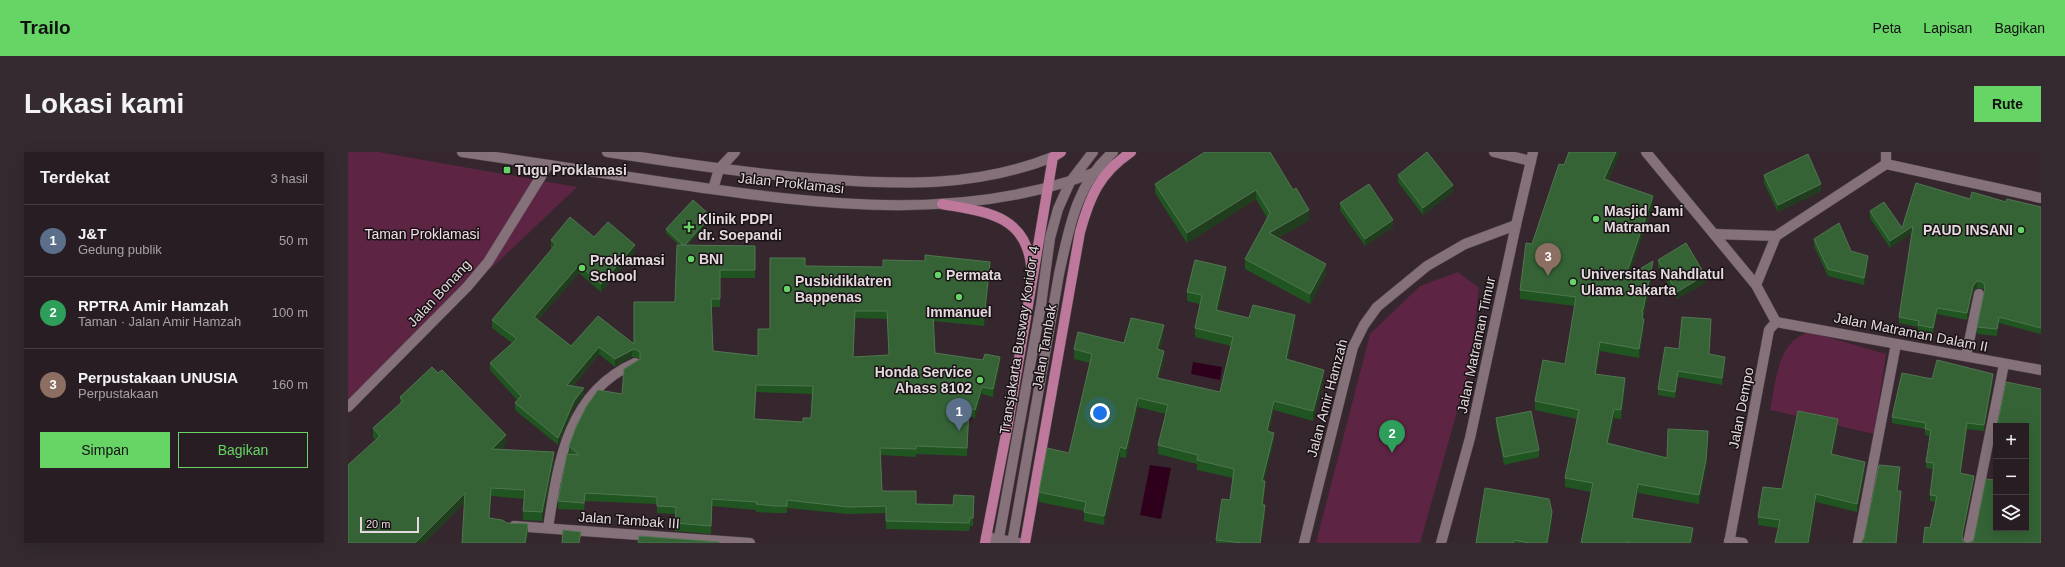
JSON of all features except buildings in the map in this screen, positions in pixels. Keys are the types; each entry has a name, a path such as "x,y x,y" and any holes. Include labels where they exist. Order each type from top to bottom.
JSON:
{"main road":[{"name":"Jalan Tambak","path":"1025,543 1074,255 1091,197 1104,175 1115,164 1131,152"},
{"name":"Jalan Tambak","path":"985,540 1033,277 1047,188 1057,154"},
{"path":"942,204 983,212 1010,223 1019,232 1027,244 1033,277"}],"street":[{"name":"Jalan Proklamasi","path":"462,152 713,189 859,204 942,204 992,200 1070,182 1115,164"},
{"name":"Jalan Proklamasi","path":"607,152 719,169 782,176 908,183 991,176 1032,165 1057,154"},
{"path":"713,189 719,169 735,152"},
{"name":"Transjakarta Busway Koridor 4","path":"999,541 1041,304 1050,238 1058,209 1070,182 1093,152"},
{"name":"Transjakarta Busway Koridor 4","path":"1014,543 1059,274 1076,203 1093,174 1113,152"},
{"path":"1494,152 1532,157"},
{"path":"1646,152 1756,285 1776,322"},
{"path":"1886,152 1886,164"},
{"name":"Jalan Matraman Timur","path":"1441,543 1470,438 1532,157"},
{"path":"1756,285 1776,236 1886,164 2041,198"},
{"name":"Jalan Bonang","path":"348,407 467,287 484,267 548,165"},
{"name":"Jalan Amir Hamzah","path":"1304,543 1352,347 1364,325 1377,307 1427,266 1465,244 1516,225"},
{"path":"1714,234 1776,236"},
{"path":"1966,356 1979,294"},
{"name":"Jalan Matraman Dalam II","path":"1776,322 2041,370"},
{"name":"Jalan Dempo","path":"1729,542 1769,330 1776,322"},
{"path":"1858,543 1896,344"},
{"path":"548,528 555,482 564,445 578,413 619,370 635,363"},
{"path":"1968,543 2004,364"},
{"name":"Jalan Tambak III","path":"507,525 750,543"},
{"path":"985,540 1014,543"},
{"path":"1729,542 1743,543"}],"green space":[{"name":"Taman Proklamasi","path":"348,152 378,152 577,187 348,404"},
{"path":"1458,272 1479,288 1471,362 1420,543 1316,543 1370,334 1420,286"},
{"path":"1810,332 1886,354 1874,434 1770,410 1777,375 1784,353 1799,336"}],"shaded area":[{"path":"1193,362 1222,367 1220,380 1191,374"},
{"path":"1150,465 1171,468 1161,519 1140,515"}],"place":[{"name":"Tugu Proklamasi","path":"507,170"},
{"name":"Masjid Jami Matraman","path":"1596,219"},
{"name":"Klinik PDPI dr. Soepandi","path":"689,227"},
{"name":"PAUD INSANI","path":"2021,230"},
{"name":"BNI","path":"691,259"},
{"name":"Proklamasi School","path":"582,268"},
{"name":"Permata","path":"938,275"},
{"name":"Perpustakaan UNUSIA","path":"1548,276"},
{"name":"Universitas Nahdlatul Ulama Jakarta","path":"1573,282"},
{"name":"Pusbidiklatren Bappenas","path":"787,289"},
{"name":"Immanuel","path":"959,297"},
{"name":"Honda Service Ahass 8102","path":"980,380"},
{"name":"J&T","path":"959,431"},
{"name":"RPTRA Amir Hamzah","path":"1392,453"}]}
